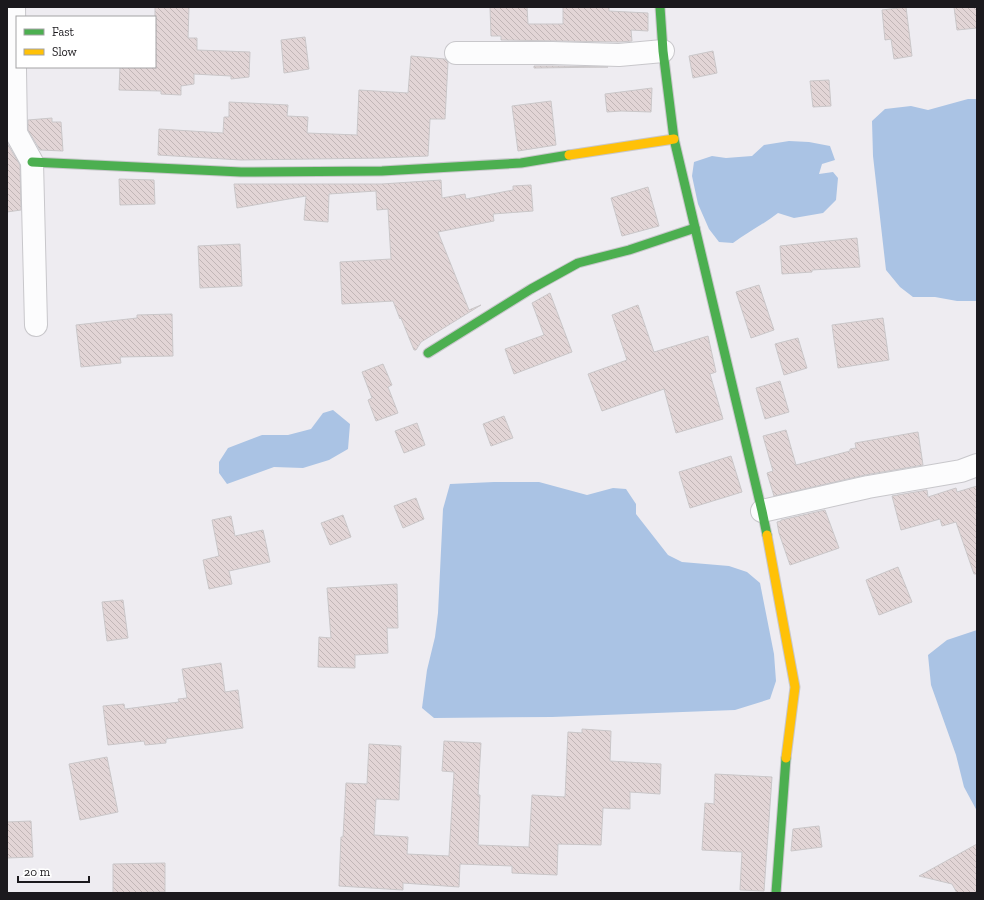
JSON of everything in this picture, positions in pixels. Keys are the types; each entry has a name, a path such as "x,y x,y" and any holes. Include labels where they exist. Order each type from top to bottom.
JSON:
{"street":[{"path":"14,7 16,133 32,162 36,325"},
{"path":"660,7 663,51 674,139 762,511 794,687 784,778 776,893"},
{"path":"456,54 552,53 619,55 663,51"},
{"path":"32,162 241,172 382,171 521,163 674,139"},
{"path":"428,353 578,263 629,250 694,228"},
{"path":"762,511 868,487 962,471 977,465"}],"water":[{"path":"968,99 977,99 977,301 957,301 935,297 913,297 900,287 886,270 873,156 872,121 885,109 911,106 928,110"},
{"path":"789,141 809,142 830,146 835,160 822,164 819,174 833,172 838,178 836,200 823,213 794,218 778,213 733,243 719,242 709,229 698,204 692,176 694,162 712,156 726,158 752,156 764,145"},
{"path":"333,410 350,424 348,449 329,460 303,468 274,467 227,484 219,473 219,462 228,448 262,435 288,435 311,429 323,413"},
{"path":"539,482 587,495 613,488 626,489 636,504 636,514 668,555 682,562 729,566 747,572 760,583 774,654 776,681 770,699 735,710 552,717 434,718 422,708 427,670 435,637 438,613 443,509 450,484"},
{"path":"977,630 977,811 964,787 956,755 931,685 928,655 947,640"}],"building":[{"path":"155,7 189,7 188,38 197,38 197,50 250,52 249,77 231,79 231,76 194,74 194,84 181,86 181,95 161,94 161,91 119,90 120,68 156,68"},
{"path":"490,7 527,7 528,24 563,24 563,7 609,7 609,11 648,13 648,31 631,30 632,41 619,42 501,40 501,36 491,36"},
{"path":"906,7 912,56 894,59 891,39 885,40 882,10"},
{"path":"954,7 977,7 977,28 957,30"},
{"path":"305,37 309,69 284,73 281,40"},
{"path":"713,51 717,73 693,78 689,56"},
{"path":"411,56 445,59 448,62 445,119 430,119 428,156 241,160 158,155 159,129 223,133 224,117 229,117 229,102 288,105 287,116 308,117 307,133 357,135 359,90 408,93"},
{"path":"534,66 552,66 608,67 534,68"},
{"path":"829,80 831,106 813,107 810,81"},
{"path":"652,88 651,112 607,112 605,94"},
{"path":"551,101 556,145 518,151 512,106"},
{"path":"52,118 52,122 61,122 63,151 40,150 28,130 28,120"},
{"path":"7,143 20,165 21,210 7,212"},
{"path":"119,179 154,180 155,204 120,205"},
{"path":"441,180 442,198 465,194 466,199 513,190 513,186 531,185 533,211 493,214 494,221 438,232 469,310 481,305 421,342 416,350 414,350 393,301 342,304 340,262 391,259 388,209 377,210 376,191 329,194 328,222 304,220 306,196 237,208 234,184 382,184"},
{"path":"648,187 659,226 622,236 611,198"},
{"path":"857,238 860,267 812,270 812,272 782,274 780,246"},
{"path":"240,244 242,286 200,288 198,246"},
{"path":"759,285 774,330 751,338 736,292"},
{"path":"550,293 572,352 514,374 505,349 544,335 532,303"},
{"path":"638,305 654,352 708,336 716,372 710,374 723,419 676,433 664,389 602,411 588,374 627,360 612,315"},
{"path":"172,314 173,356 120,357 121,363 81,367 76,325 137,318 137,315"},
{"path":"883,318 889,360 838,368 832,325"},
{"path":"798,338 807,368 784,375 775,344"},
{"path":"383,364 392,385 388,387 398,413 376,421 368,400 372,398 362,372"},
{"path":"780,381 789,412 765,419 756,388"},
{"path":"504,416 513,438 491,446 483,424"},
{"path":"417,423 425,445 404,453 395,431"},
{"path":"786,430 796,465 850,451 850,449 856,448 855,443 918,432 923,465 865,475 774,496 767,473 773,471 763,436"},
{"path":"731,456 742,492 690,508 679,472"},
{"path":"977,486 977,574 974,574 956,522 942,526 940,519 901,530 892,496 927,490 928,497 956,488 957,492"},
{"path":"416,498 424,519 403,528 394,506"},
{"path":"825,510 839,548 790,565 779,533 777,522"},
{"path":"343,515 351,537 330,545 321,523"},
{"path":"231,516 235,536 263,530 270,562 229,571 232,584 209,589 203,560 219,556 212,520"},
{"path":"898,567 912,602 879,615 866,580"},
{"path":"397,584 398,628 387,628 388,653 355,655 355,668 318,667 319,637 331,638 327,588"},
{"path":"123,600 128,638 107,641 102,602"},
{"path":"221,663 225,692 238,690 243,728 166,739 166,743 145,745 144,741 108,745 103,706 124,704 125,709 179,702 178,699 187,698 182,669"},
{"path":"582,729 611,731 610,761 661,764 660,794 630,792 630,809 603,808 601,845 558,844 557,875 512,873 512,866 460,864 459,887 403,883 403,890 339,886 341,837 343,837 346,783 367,784 369,744 401,746 399,800 376,799 374,835 408,837 407,854 449,856 454,772 442,771 444,741 481,743 478,795 480,795 478,845 529,847 532,795 565,797 568,732 582,733"},
{"path":"107,757 118,812 80,820 69,764"},
{"path":"715,774 772,777 764,891 740,890 742,852 702,850 705,803 714,804"},
{"path":"31,821 33,857 7,858 7,822"},
{"path":"819,826 822,847 791,851 793,829"},
{"path":"977,844 977,893 957,893 952,884 919,876"},
{"path":"165,863 165,892 113,893 113,864"}],"traffic: fast":[{"path":"660,7 663,51 674,139 767,535"},
{"path":"32,162 241,172 382,171 521,163 569,155"},
{"path":"428,353 531,289 578,263 629,250 695,228"},
{"path":"776,893 786,758"}],"traffic: slow":[{"path":"569,155 674,139"},
{"path":"767,535 795,687 786,758"}]}
